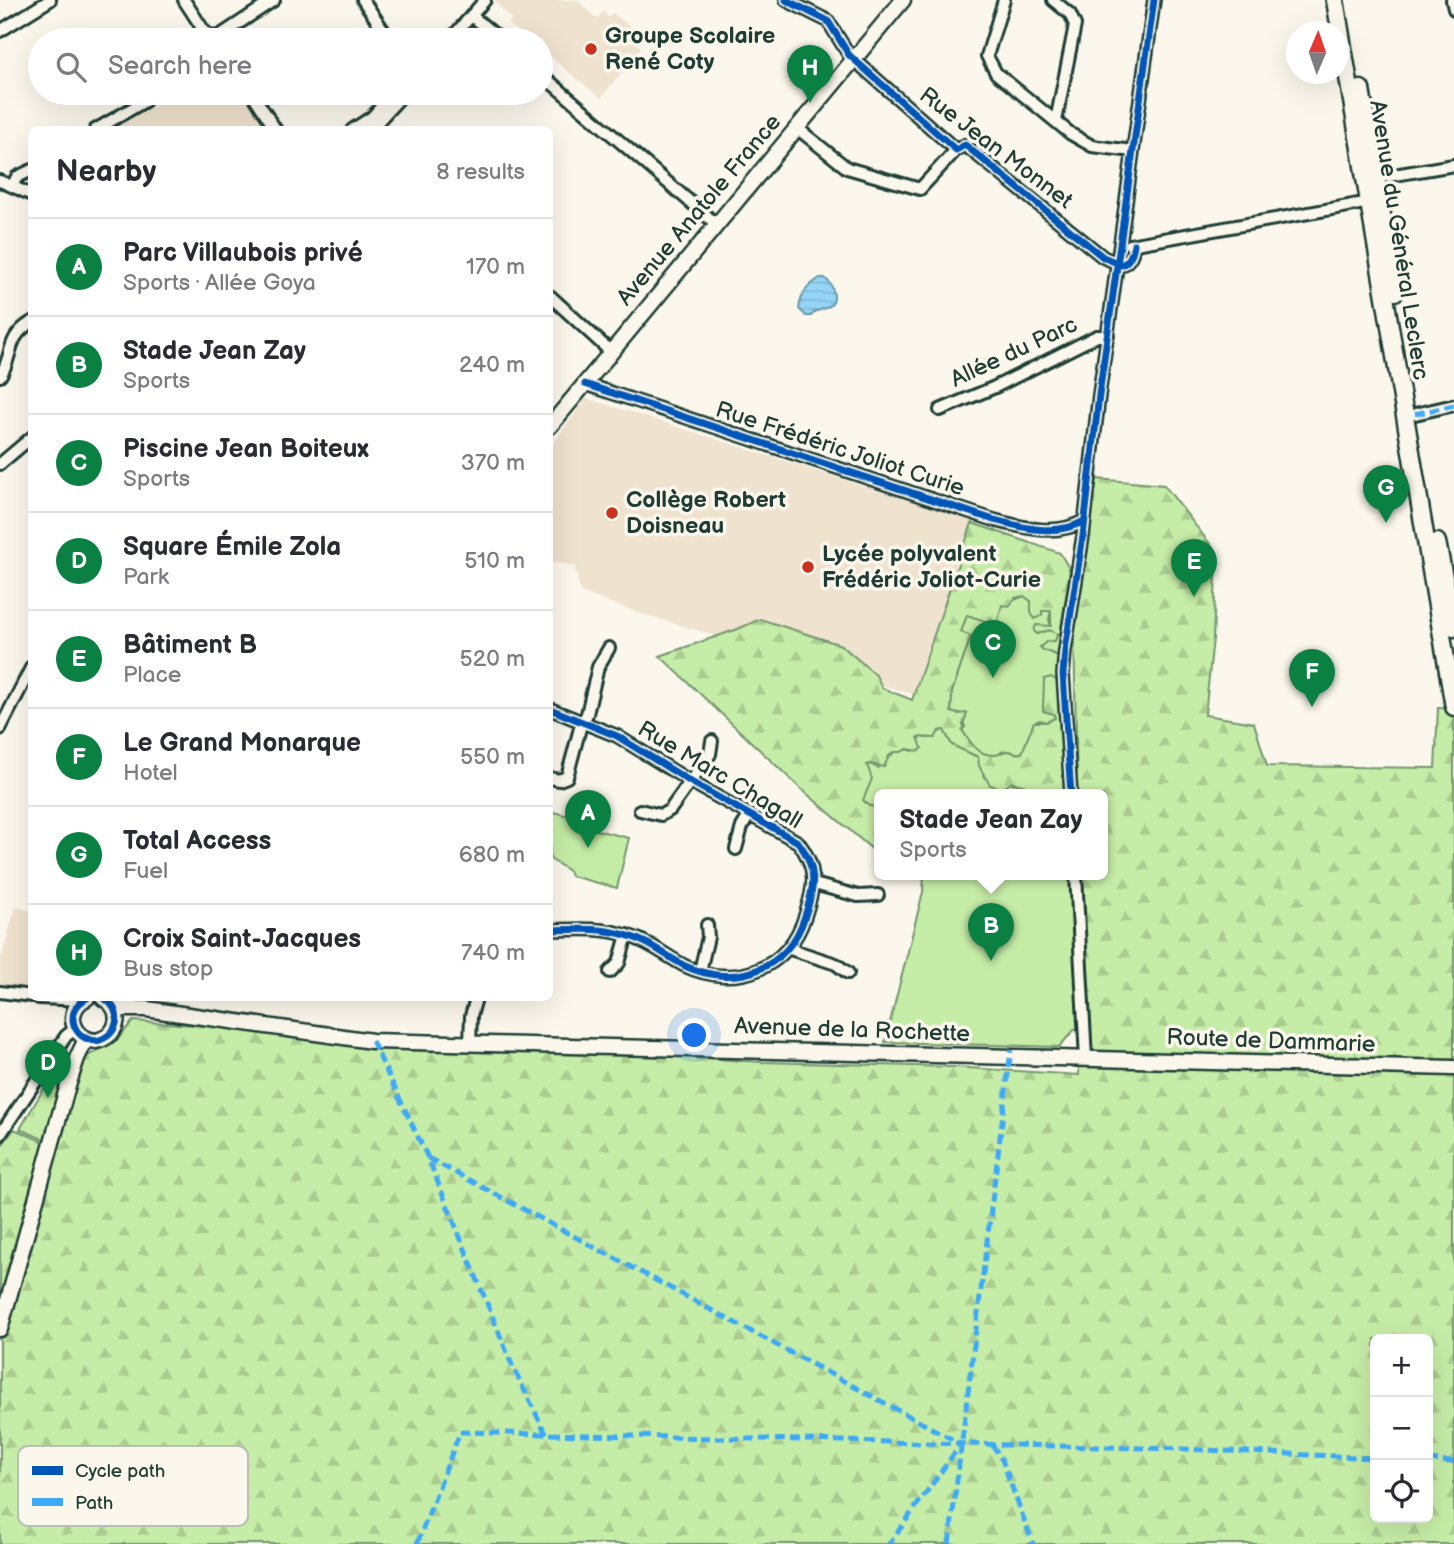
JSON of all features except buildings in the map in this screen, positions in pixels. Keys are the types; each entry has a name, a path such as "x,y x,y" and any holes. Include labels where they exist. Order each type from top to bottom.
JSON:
{"main road":[{"name":"Avenue Anatole France","path":"553,422 903,0"},
{"name":"Avenue du Général Leclerc","path":"1335,0 1371,179"},
{"name":"Avenue du Général Leclerc","path":"1345,0 1374,202 1451,666 1454,707"},
{"name":"Avenue du Général Leclerc","path":"1374,202 1454,628"},
{"path":"80,1034 96,1041 111,1035 117,1021 116,1011 109,1001"},
{"path":"0,1329 77,1058 81,1003"},
{"name":"Avenue de la Rochette","path":"116,1011 146,1009 372,1041 1086,1059"},
{"name":"Route de Dammarie","path":"1086,1059 1454,1068"}],"street":[{"path":"0,31 50,0"},
{"path":"184,0 202,28"},
{"path":"232,28 274,0"},
{"path":"363,0 382,28"},
{"path":"461,28 485,0"},
{"name":"Rue Jean Monnet","path":"786,0 828,21 849,55 956,150 965,145 1103,257 1118,264"},
{"path":"1004,0 987,56 996,73 1071,134 1093,146 1133,151"},
{"path":"1053,0 1070,14 1076,25 1056,121"},
{"path":"1071,789 1063,674 1154,0"},
{"path":"1452,0 1454,9"},
{"path":"472,16 486,28"},
{"path":"553,84 716,225"},
{"path":"102,126 138,105"},
{"path":"260,105 273,126"},
{"path":"360,126 382,105"},
{"path":"374,126 393,105"},
{"path":"797,128 847,168 920,190 956,150"},
{"path":"1371,179 1454,164"},
{"path":"12,186 17,177 28,172"},
{"path":"28,175 25,181 28,193"},
{"path":"0,181 28,193"},
{"path":"1120,247 1374,202"},
{"path":"1118,264 1126,262 1133,252 1134,244"},
{"path":"553,299 611,352"},
{"path":"0,376 5,369 14,337 28,325"},
{"name":"Allée du Parc","path":"940,410 995,387 1097,336 1108,336"},
{"name":"Rue Frédéric Joliot Curie","path":"585,384 994,520 1033,529 1060,530 1084,522"},
{"path":"1415,414 1454,405"},
{"path":"0,464 28,440"},
{"path":"1060,530 1074,542 1080,552"},
{"path":"553,779 567,777 582,722 587,714 598,667 609,648"},
{"path":"0,729 28,674"},
{"name":"Rue Marc Chagall","path":"553,710 617,736 691,782 798,842 809,855 814,884 805,917 790,949"},
{"path":"640,810 665,814 670,810 710,754 712,741"},
{"path":"736,849 742,827 750,814"},
{"path":"1076,880 1086,1059"},
{"path":"814,884 858,896 878,895"},
{"path":"700,971 709,937 707,925"},
{"path":"553,930 597,928 627,935 645,942 685,966 712,975 743,974 767,966 790,949 836,964 848,973"},
{"path":"610,972 619,963 627,935"},
{"path":"0,992 28,996"},
{"path":"470,1042 471,1016 475,1001"},
{"path":"0,1135 66,1036 80,1034"}],"shaded area":[{"name":"Groupe Scolaire René Coty","path":"578,0 597,19 603,12 608,17 613,13 640,34 635,41 641,48 601,98 553,59 553,28 514,28 509,24 511,19 495,2"},
{"path":"155,105 252,105 266,126 119,126"},
{"name":"Lycée polyvalent Frédéric Joliot-Curie","path":"586,398 977,522 916,695 639,613 580,592 575,566 553,562 553,444"},
{"path":"16,907 28,910 28,989 0,984 0,961"}],"green space":[{"path":"1097,479 1164,485 1217,553 1213,638 1205,715 1254,723 1267,766 1435,768 1438,708 1454,708 1454,1544 0,1544 0,1148 14,1129 58,1148 84,1058 117,1040 133,1021 762,1062 953,1067 1079,1075 1078,880 1108,880 1108,789 1077,789 1074,626"},
{"path":"972,523 1060,553 1070,570 1059,641 1067,789 1028,789 1012,782 1002,789 990,785 979,766 978,757 952,745 944,730 939,731 935,738 918,737 922,748 920,751 907,749 894,752 884,767 867,765 872,779 863,800 869,806 874,806 874,851 799,787 660,656 760,619 841,645 876,675 882,688 912,700","holes":["1024,596 1031,601 1031,613 1035,619 1042,615 1042,611 1051,611 1051,626 1036,625 1034,631 1037,634 1049,630 1058,634 1055,641 1046,642 1040,647 1059,656 1060,682 1051,677 1044,679 1043,711 1054,714 1055,718 1047,722 1034,722 1022,753 1006,751 989,755 971,744 962,730 967,713 951,712 952,692 971,636 961,632 967,615 997,625 1002,605 1010,606 1015,598"]},
{"path":"1024,596 1031,601 1031,610 1041,613 1045,610 1051,611 1051,627 1042,626 1058,634 1055,641 1046,642 1043,650 1059,656 1061,683 1048,695 1043,706 1044,711 1054,714 1055,718 1047,722 1034,722 1022,753 1006,751 1000,754 984,754 962,730 965,727 960,713 951,712 952,692 971,636 961,632 967,615 996,620 1002,605"},
{"path":"944,729 952,745 978,757 984,777 1026,786 1028,789 874,789 874,807 863,800 870,782 866,765 878,768 902,749 913,751 918,737 930,738"},
{"path":"553,812 591,822 592,829 629,838 617,888 571,876 569,871 553,861"},
{"path":"924,880 1071,880 1080,1030 1074,1030 1059,1047 885,1042 923,892"},
{"path":"60,1061 68,1067 45,1140 20,1129"}],"water":[{"path":"820,278 825,278 830,285 834,294 833,302 811,316 806,316 799,309 801,299 808,287"}],"marked path":[{"path":"1415,414 1454,405"},
{"path":"372,1041 428,1158 512,1365 546,1434"},
{"path":"949,1544 1011,1050"},
{"path":"428,1158 961,1444 889,1544"},
{"path":"417,1544 460,1432 1185,1449 1370,1458"},
{"path":"992,1444 1002,1460 1033,1544"},
{"path":"1433,1460 1454,1462"}],"cycle path":[{"path":"786,0 828,21 849,55 956,150 965,145 1103,257 1122,265 1131,256 1134,244"},
{"path":"1071,789 1063,674 1065,650 1083,536 1099,395 1154,0"},
{"path":"585,384 994,520 1040,530 1062,529 1084,521"},
{"path":"553,710 617,736 691,782 798,842 809,860 813,878 805,916 797,935 786,950 773,962 740,975 704,973 685,966 644,942 619,933 590,929 553,930"},
{"path":"83,1001 75,1009 73,1023 81,1035 96,1041 110,1034 116,1022 114,1009 107,1001"}],"place":[{"name":"Groupe Scolaire René Coty","path":"591,49"},
{"name":"Croix Saint-Jacques","path":"810,103"},
{"name":"Collège Robert Doisneau","path":"612,513"},
{"name":"Total Access","path":"1386,523"},
{"name":"Lycée polyvalent Frédéric Joliot-Curie","path":"808,567"},
{"name":"Bâtiment B","path":"1194,597"},
{"name":"Piscine Jean Boiteux","path":"993,678"},
{"name":"Le Grand Monarque","path":"1312,707"},
{"name":"Parc Villaubois privé","path":"588,848"},
{"name":"Stade Jean Zay","path":"991,961"},
{"name":"Square Émile Zola","path":"48,1098"}]}
